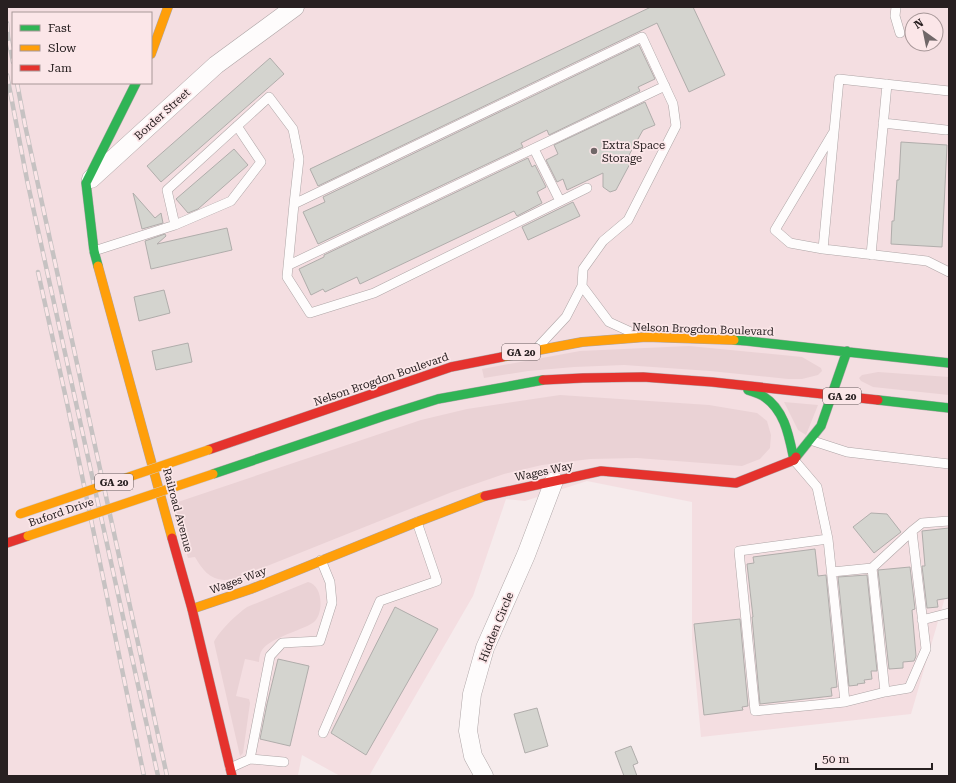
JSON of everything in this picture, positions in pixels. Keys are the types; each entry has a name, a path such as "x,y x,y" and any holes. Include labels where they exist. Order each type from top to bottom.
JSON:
{"main road":[{"path":"152,51 168,7"},
{"path":"94,251 86,183 136,84"},
{"name":"Railroad Avenue","path":"94,251 192,609 231,772"},
{"name":"Nelson Brogdon Boulevard","path":"208,450 451,367 582,342 641,337 747,341 949,363"},
{"name":"Wages Way","path":"192,609 251,589 481,497 601,471 736,483 794,460 821,426 847,351"},
{"name":"Buford Drive","path":"7,543 438,399 542,380 583,378 643,377 736,385"},
{"path":"736,385 763,396 776,407 785,422 794,460"},
{"name":"GA 20","path":"736,385 832,394 949,408"},
{"name":"Buford Drive","path":"16,515 208,450"}],"street":[{"name":"Border Street","path":"86,183 216,65 295,7"},
{"name":"Hidden Circle","path":"484,776 473,756 468,731 472,694 485,648 526,555 554,481"}],"lane":[{"path":"896,7 895,16 900,33"},
{"path":"294,204 642,37 673,104 676,126 628,220 603,241 583,269 582,286 566,317 535,350"},
{"path":"823,249 839,79 949,91"},
{"path":"871,254 887,84"},
{"path":"289,265 665,86"},
{"path":"175,224 167,190 269,97 293,129 299,159 287,278 310,313 374,293 587,188"},
{"path":"883,123 946,130"},
{"path":"94,251 175,224 231,201 261,162 237,126"},
{"path":"834,130 775,230 790,243 823,249 927,261 949,272"},
{"path":"534,149 560,201"},
{"path":"582,286 609,322 641,337"},
{"path":"810,440 848,452 949,464"},
{"path":"794,460 816,487 828,539 845,702"},
{"path":"832,572 872,568 922,523 949,521"},
{"path":"324,732 380,601 437,581 417,522"},
{"path":"828,539 739,551 755,711 845,702 885,692 909,688 926,649 912,531"},
{"path":"250,759 270,656 282,643 320,641 332,603 330,582 321,560"},
{"path":"872,568 885,692"},
{"path":"922,620 949,613"},
{"path":"231,772 250,759 284,762"}],"shaded area":[{"path":"7,7 949,7 949,594 946,594 911,714 701,737 692,640 692,502 587,481 525,501 506,499 473,596 369,776 340,776 302,755 298,775 7,776"},
{"path":"689,346 802,357 821,368 822,371 818,375 802,379 788,379 710,371 624,365 528,371 484,378 482,369 580,351"},
{"path":"878,372 949,377 949,395 873,387 861,381 859,378 862,375"},
{"path":"560,395 709,405 757,413 767,421 771,435 770,448 760,459 742,466 637,458 590,459 542,465 504,474 452,492 232,579 224,580 214,578 206,573 195,557 188,558 172,504 421,420 467,409"},
{"path":"784,402 818,405 806,435 798,430"},
{"path":"308,582 317,588 320,600 319,612 314,622 269,643 261,651 259,662 245,659 236,696 249,699 250,703 243,753 240,756 214,642 229,623 247,607"}],"building":[{"path":"651,7 693,7 725,75 689,92 657,23 318,186 310,169"},
{"path":"639,45 655,79 638,87 640,91 549,135 547,130 521,143 523,147 318,244 303,212 325,202 323,197"},
{"path":"270,58 284,74 161,182 147,166"},
{"name":"Extra Space Storage","path":"645,102 655,125 643,130 629,155 633,158 616,190 610,192 603,187 603,173 567,190 563,179 557,182 546,160 558,154 554,145"},
{"path":"901,142 947,145 942,247 891,244 897,180 899,180"},
{"path":"234,149 248,165 198,209 188,213 176,199"},
{"path":"528,158 532,167 535,165 546,187 537,192 542,203 517,216 514,211 360,284 357,277 325,292 323,289 311,295 299,269 324,257 324,255"},
{"path":"133,193 155,218 161,213 163,223 142,229"},
{"path":"573,202 580,216 528,240 522,227"},
{"path":"227,228 232,250 151,269 145,241 165,234 166,236 157,244"},
{"path":"164,290 170,313 139,321 134,297"},
{"path":"188,343 192,362 156,370 152,351"},
{"path":"871,513 887,514 901,532 874,553 853,527"},
{"path":"949,528 949,598 937,600 938,607 927,608 922,566 925,566 922,531"},
{"path":"815,549 818,576 826,575 837,687 831,688 832,696 760,704 747,564 754,563 753,557"},
{"path":"910,567 915,609 912,610 916,656 914,661 903,662 903,668 889,669 878,570"},
{"path":"867,575 877,671 871,671 872,679 864,680 865,683 849,686 838,577"},
{"path":"395,607 438,629 366,755 331,733"},
{"path":"740,619 748,706 742,707 743,710 704,715 694,624"},
{"path":"278,659 309,666 290,746 260,739"},
{"path":"537,708 548,746 525,753 514,714"},
{"path":"631,746 638,763 633,765 637,776 624,776 615,752"}],"railway":[{"path":"7,23 12,57"},
{"path":"7,75 27,180 158,776"},
{"path":"17,84 167,776"},
{"path":"38,272 67,403 144,776"}],"traffic: fast":[{"path":"98,266 94,251 86,183 136,84"},
{"path":"734,340 949,363"},
{"path":"796,457 821,426 847,351"},
{"path":"213,474 438,399 543,380"},
{"path":"748,390 763,396 781,416 788,433 794,460"},
{"path":"878,400 949,408"}],"traffic: slow":[{"path":"152,51 168,7"},
{"path":"98,266 172,538"},
{"path":"502,357 582,342 646,337 734,340"},
{"path":"20,514 208,450"},
{"path":"28,536 213,474"},
{"path":"192,609 251,589 485,496"}],"traffic: jam":[{"path":"208,450 451,367 502,357"},
{"path":"543,380 643,377 712,382 878,400"},
{"path":"485,496 601,471 736,483 794,460 796,457"},
{"path":"7,543 28,536"},
{"path":"172,538 192,609 232,776"}],"place":[{"name":"Extra Space Storage","path":"594,151"}]}
